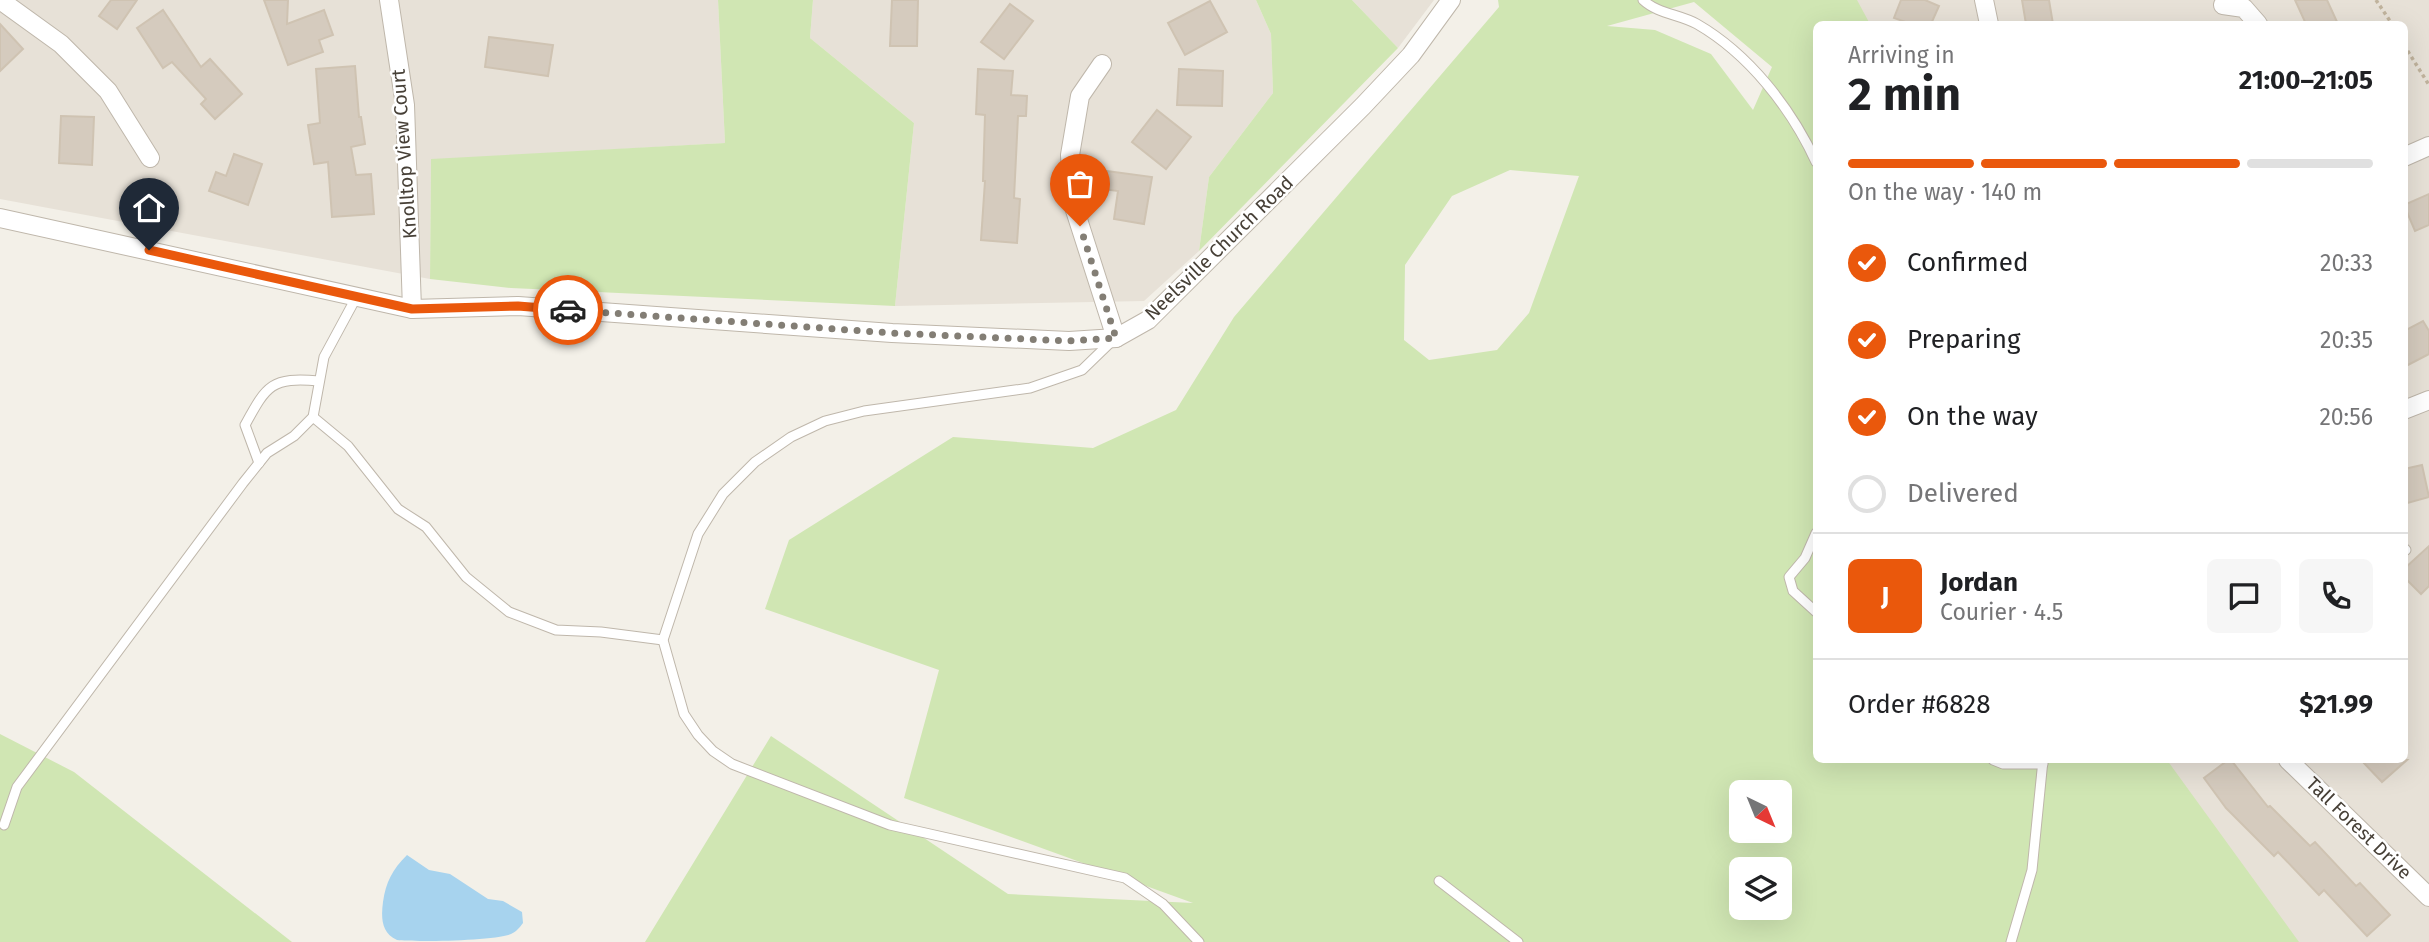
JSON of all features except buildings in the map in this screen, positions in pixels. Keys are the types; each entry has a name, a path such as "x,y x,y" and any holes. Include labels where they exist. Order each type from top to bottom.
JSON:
{"street":[{"path":"0,0 61,44 108,91 150,158"},
{"name":"Knolltop View Court","path":"389,0 405,105 412,309"},
{"name":"Neelsville Church Road","path":"0,218 412,309 518,306 892,333 1069,341 1116,338 1148,320 1363,106 1411,55 1451,0"},
{"path":"1984,0 1988,21"},
{"path":"2222,5 2244,8 2255,21"},
{"path":"1102,64 1080,96 1070,155 1073,204 1116,338"},
{"path":"2408,155 2429,146"},
{"path":"2408,408 2429,400"},
{"name":"Tall Forest Drive","path":"2291,763 2429,897"}],"lane":[{"path":"1643,0 1652,8 1696,24 1734,51 1779,99 1805,138 1813,155"},
{"path":"4,825 17,787 259,463 267,453 294,436 313,417 324,357 357,296"},
{"path":"1116,338 1083,370 1030,388 864,411 825,421 791,437 755,462 723,494 698,534 663,640 684,714 698,736 732,764 890,825 1125,878 1163,904 1199,942"},
{"path":"259,463 246,425 263,392 290,379 319,381"},
{"path":"313,417 348,446 398,509 426,527 466,577 509,612 556,630 601,632 663,640"},
{"path":"1813,540 1805,558 1789,577 1793,591 1813,609"},
{"path":"2000,763 2023,763"},
{"path":"2011,942 2032,870 2043,763"},
{"path":"1439,881 1518,942"}],"path":[{"path":"2376,0 2390,21"},
{"path":"2408,51 2429,85"}],"shaded area":[{"path":"0,0 718,0 725,143 431,160 430,279 0,199"},
{"path":"813,0 1256,0 1271,34 1273,93 1209,177 1199,251 1144,301 895,306 914,123 810,38"},
{"path":"1352,0 1434,0 1398,48"},
{"path":"1836,0 2429,0 2429,942 2275,942 2125,763 2408,763 2408,21 1846,21"}],"green space":[{"path":"718,0 813,0 810,38 914,123 895,306 511,288 430,279 431,159 725,143"},
{"path":"1256,0 1352,0 1398,48 1199,251 1209,177 1273,93 1271,34"},
{"path":"1498,0 1857,0 1868,21 1813,21 1813,763 2169,763 2299,942 645,942 771,736 1008,894 1193,903 904,798 939,670 765,609 789,540 953,437 1093,448 1176,410 1234,317 1499,7","holes":["1694,2 1772,67 1753,110 1711,54 1655,30 1607,26","1510,170 1579,176 1529,313 1497,350 1429,360 1404,340 1405,265 1452,196"]},
{"path":"0,734 74,772 292,942 0,942"}],"water":[{"path":"407,855 429,870 450,874 488,899 503,901 522,912 523,923 511,934 489,938 397,940 388,933 383,924 384,895 397,866"}],"way so far":[{"path":"568,310 892,333 1069,341 1116,338 1080,226"}],"route":[{"path":"149,250 412,309 518,306 568,310"}]}
